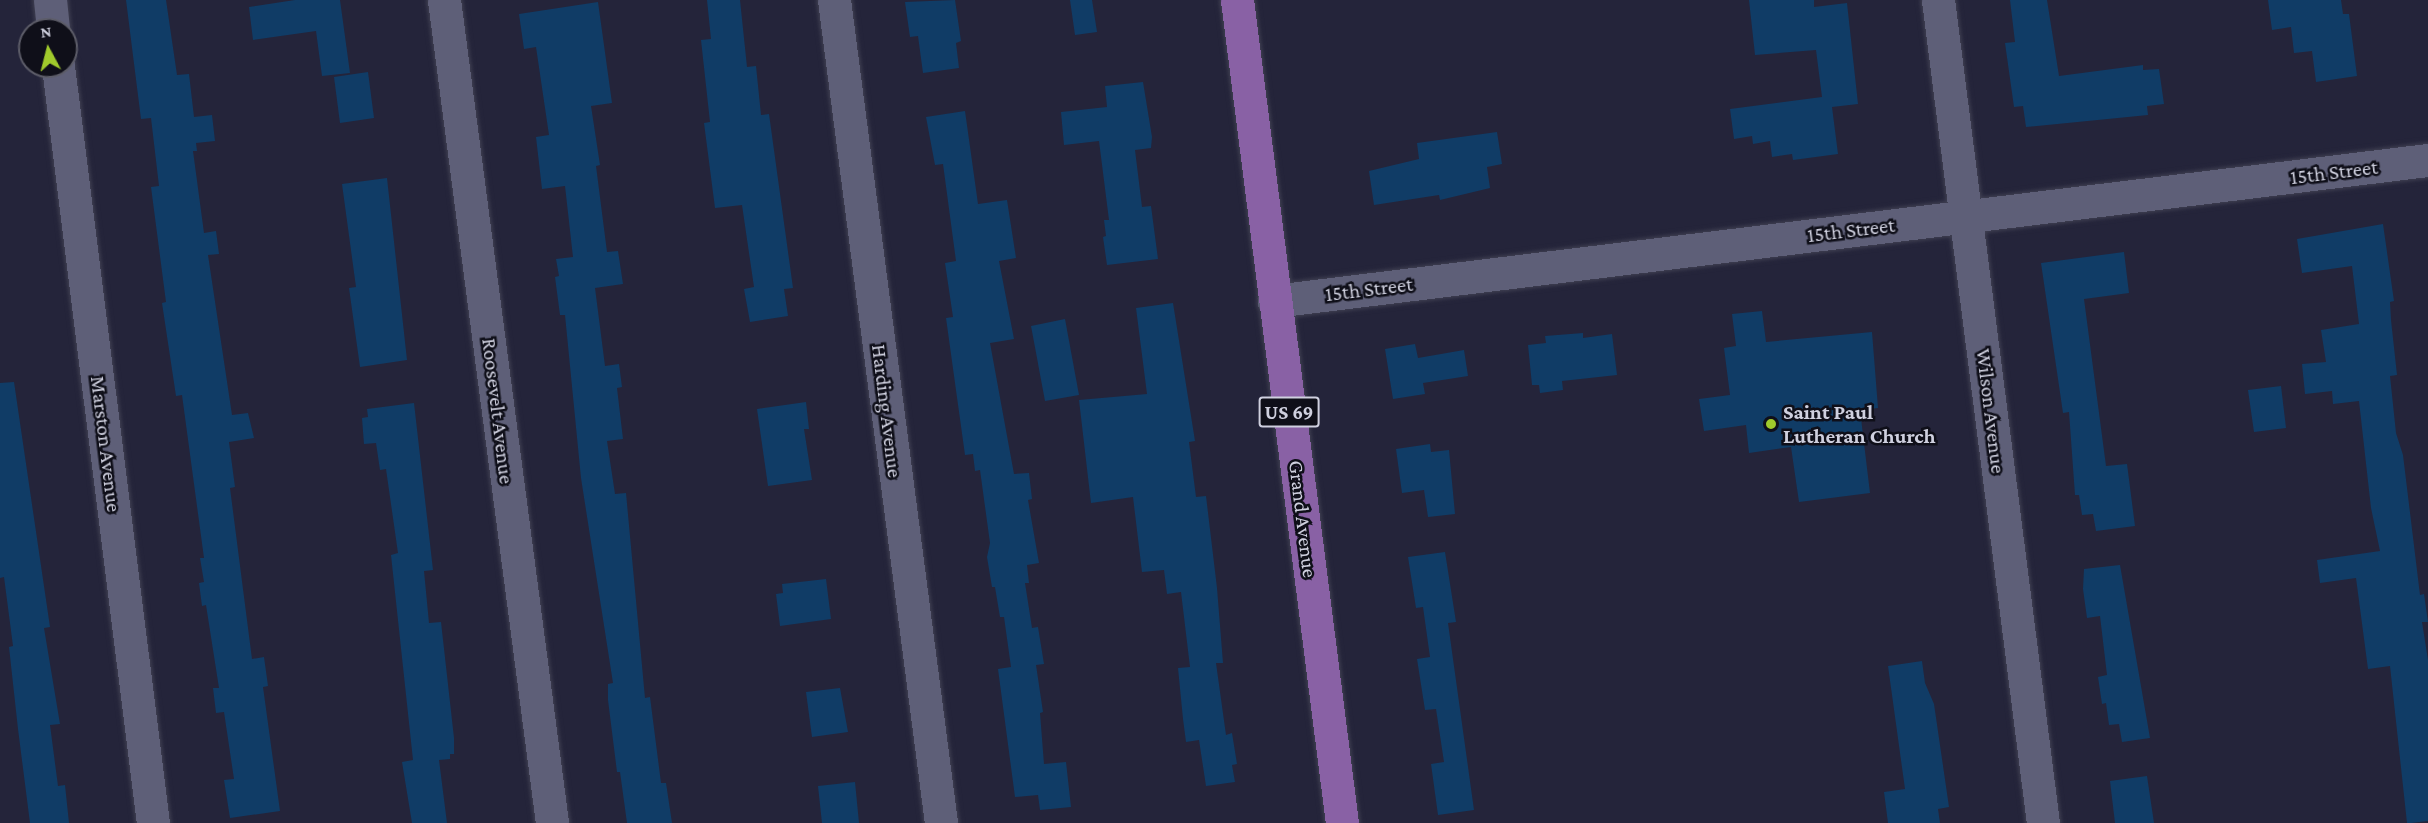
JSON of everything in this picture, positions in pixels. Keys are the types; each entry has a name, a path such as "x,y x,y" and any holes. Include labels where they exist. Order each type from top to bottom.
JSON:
{"main road":[{"name":"Grand Avenue","path":"1237,0 1342,823"}],"street":[{"path":"50,0 52,18"},
{"name":"Roosevelt Avenue","path":"444,0 552,823"},
{"name":"Harding Avenue","path":"834,0 940,823"},
{"name":"Wilson Avenue","path":"1938,0 2043,823"},
{"name":"Marston Avenue","path":"60,78 153,823"},
{"name":"15th Street","path":"1274,300 2428,160"}],"building":[{"path":"126,0 166,0 177,75 189,74 194,117 212,115 215,141 196,143 197,151 193,151 204,233 216,231 219,254 208,255 232,415 248,413 254,438 229,442 235,487 230,488 252,659 264,657 268,686 263,687 280,811 230,818 224,780 234,779 224,712 216,713 213,688 219,688 206,605 202,606 199,583 204,582 200,558 204,558 182,395 176,396 162,303 166,302 151,187 159,186 151,118 141,119"},
{"path":"295,0 340,0 350,73 322,76 316,31 253,40 249,7"},
{"path":"707,0 740,0 747,67 756,66 761,115 769,114 793,288 784,289 788,316 750,322 744,289 754,287 742,205 715,208 704,123 710,122 701,40 711,39"},
{"path":"955,0 961,41 956,43 959,68 923,73 918,36 910,37 905,2"},
{"path":"1070,0 1092,0 1097,32 1075,35"},
{"path":"1749,0 1814,0 1814,7 1847,3 1858,104 1832,107 1838,154 1793,160 1792,154 1772,157 1770,141 1753,144 1752,136 1734,139 1730,109 1822,97 1816,50 1755,55"},
{"path":"2010,0 2047,0 2059,76 2143,65 2143,70 2159,69 2164,104 2147,106 2148,115 2026,127 2023,106 2014,107 2005,43 2015,42"},
{"path":"2268,0 2341,0 2343,14 2349,14 2357,76 2316,82 2312,51 2294,53 2291,27 2272,30"},
{"path":"598,2 612,103 591,106 600,165 596,166 607,252 618,251 623,284 595,288 605,366 619,364 622,387 617,388 623,439 607,441 615,494 626,493 645,698 650,697 661,783 666,783 672,823 627,823 620,772 617,772 608,700 608,684 613,683 581,478 565,315 560,315 555,277 559,276 556,259 573,257 565,186 542,189 536,137 549,135 536,47 524,49 519,14"},
{"path":"368,72 374,118 340,123 334,77"},
{"path":"1143,82 1152,137 1151,148 1135,150 1142,207 1151,206 1158,259 1107,265 1103,237 1106,236 1104,220 1109,220 1099,141 1064,145 1061,112 1107,107 1105,86"},
{"path":"965,111 978,204 1007,200 1016,258 999,261 1014,339 990,343 1014,474 1029,473 1032,499 1028,500 1039,563 1027,565 1029,583 1025,583 1032,628 1038,627 1044,664 1036,665 1043,712 1040,713 1044,764 1066,762 1071,807 1040,810 1038,795 1015,797 998,669 1011,667 1004,617 1000,617 987,557 990,543 980,470 975,471 973,454 965,455 946,318 953,317 945,263 956,261 943,164 935,165 926,117"},
{"path":"1497,132 1502,164 1487,167 1490,188 1440,200 1439,195 1374,205 1369,171 1419,159 1417,143"},
{"path":"387,178 407,360 360,367 349,288 356,287 342,184"},
{"path":"2383,224 2394,301 2390,302 2397,375 2390,376 2396,433 2403,455 2420,595 2424,594 2428,622 2422,622 2428,660 2428,821 2411,823 2407,823 2390,666 2368,669 2356,578 2320,583 2317,560 2380,551 2371,508 2359,401 2333,404 2332,391 2305,394 2302,364 2326,362 2321,330 2359,324 2352,266 2302,273 2297,239"},
{"path":"2124,252 2129,293 2084,299 2106,466 2127,464 2135,526 2096,531 2093,514 2082,515 2079,495 2075,495 2069,412 2063,413 2041,263"},
{"path":"1173,303 1195,441 1189,442 1196,497 1206,496 1217,588 1223,663 1216,663 1226,735 1232,733 1237,764 1232,765 1235,782 1206,786 1199,740 1186,742 1183,719 1178,668 1190,667 1181,592 1167,594 1164,570 1142,572 1133,497 1091,503 1079,400 1147,394 1136,308"},
{"path":"1762,311 1766,342 1872,332 1878,408 1860,410 1870,493 1799,502 1791,447 1749,453 1746,425 1704,431 1699,399 1730,395 1724,348 1736,346 1732,314"},
{"path":"1065,319 1079,395 1045,401 1031,326"},
{"path":"1583,333 1583,338 1612,334 1617,375 1562,381 1563,390 1540,393 1539,385 1532,385 1528,345 1546,343 1545,336"},
{"path":"1415,344 1418,358 1464,350 1468,376 1423,383 1425,394 1393,399 1385,349"},
{"path":"14,382 50,627 44,628 60,724 50,725 58,786 65,785 69,823 30,823 18,729 9,647 13,646 4,577 0,578 0,383"},
{"path":"2281,386 2286,428 2254,432 2248,390"},
{"path":"806,402 809,429 804,429 812,480 768,486 757,409"},
{"path":"414,403 433,570 424,571 429,623 441,622 454,738 454,754 450,754 450,759 439,760 447,823 412,823 402,762 413,760 391,555 398,553 386,469 380,470 376,443 364,444 362,418 368,417 367,409"},
{"path":"1430,444 1431,452 1449,450 1455,514 1428,517 1424,490 1402,493 1396,449"},
{"path":"1445,552 1456,622 1448,623 1474,810 1438,815 1431,764 1444,762 1436,709 1425,710 1417,659 1430,657 1423,607 1416,608 1408,557"},
{"path":"2120,565 2150,738 2122,742 2119,724 2109,725 2106,703 2102,704 2098,677 2107,675 2100,616 2087,618 2083,589 2084,569"},
{"path":"826,579 831,619 780,626 776,594 783,593 782,584"},
{"path":"1922,661 1925,683 1934,704 1949,807 1938,809 1940,823 1888,823 1884,792 1905,789 1888,666"},
{"path":"840,688 848,732 812,737 806,692"},
{"path":"2147,776 2154,823 2115,823 2110,781"},
{"path":"855,782 859,823 822,823 818,786"}],"place":[{"name":"Saint Paul Lutheran Church","path":"1771,424"}]}
